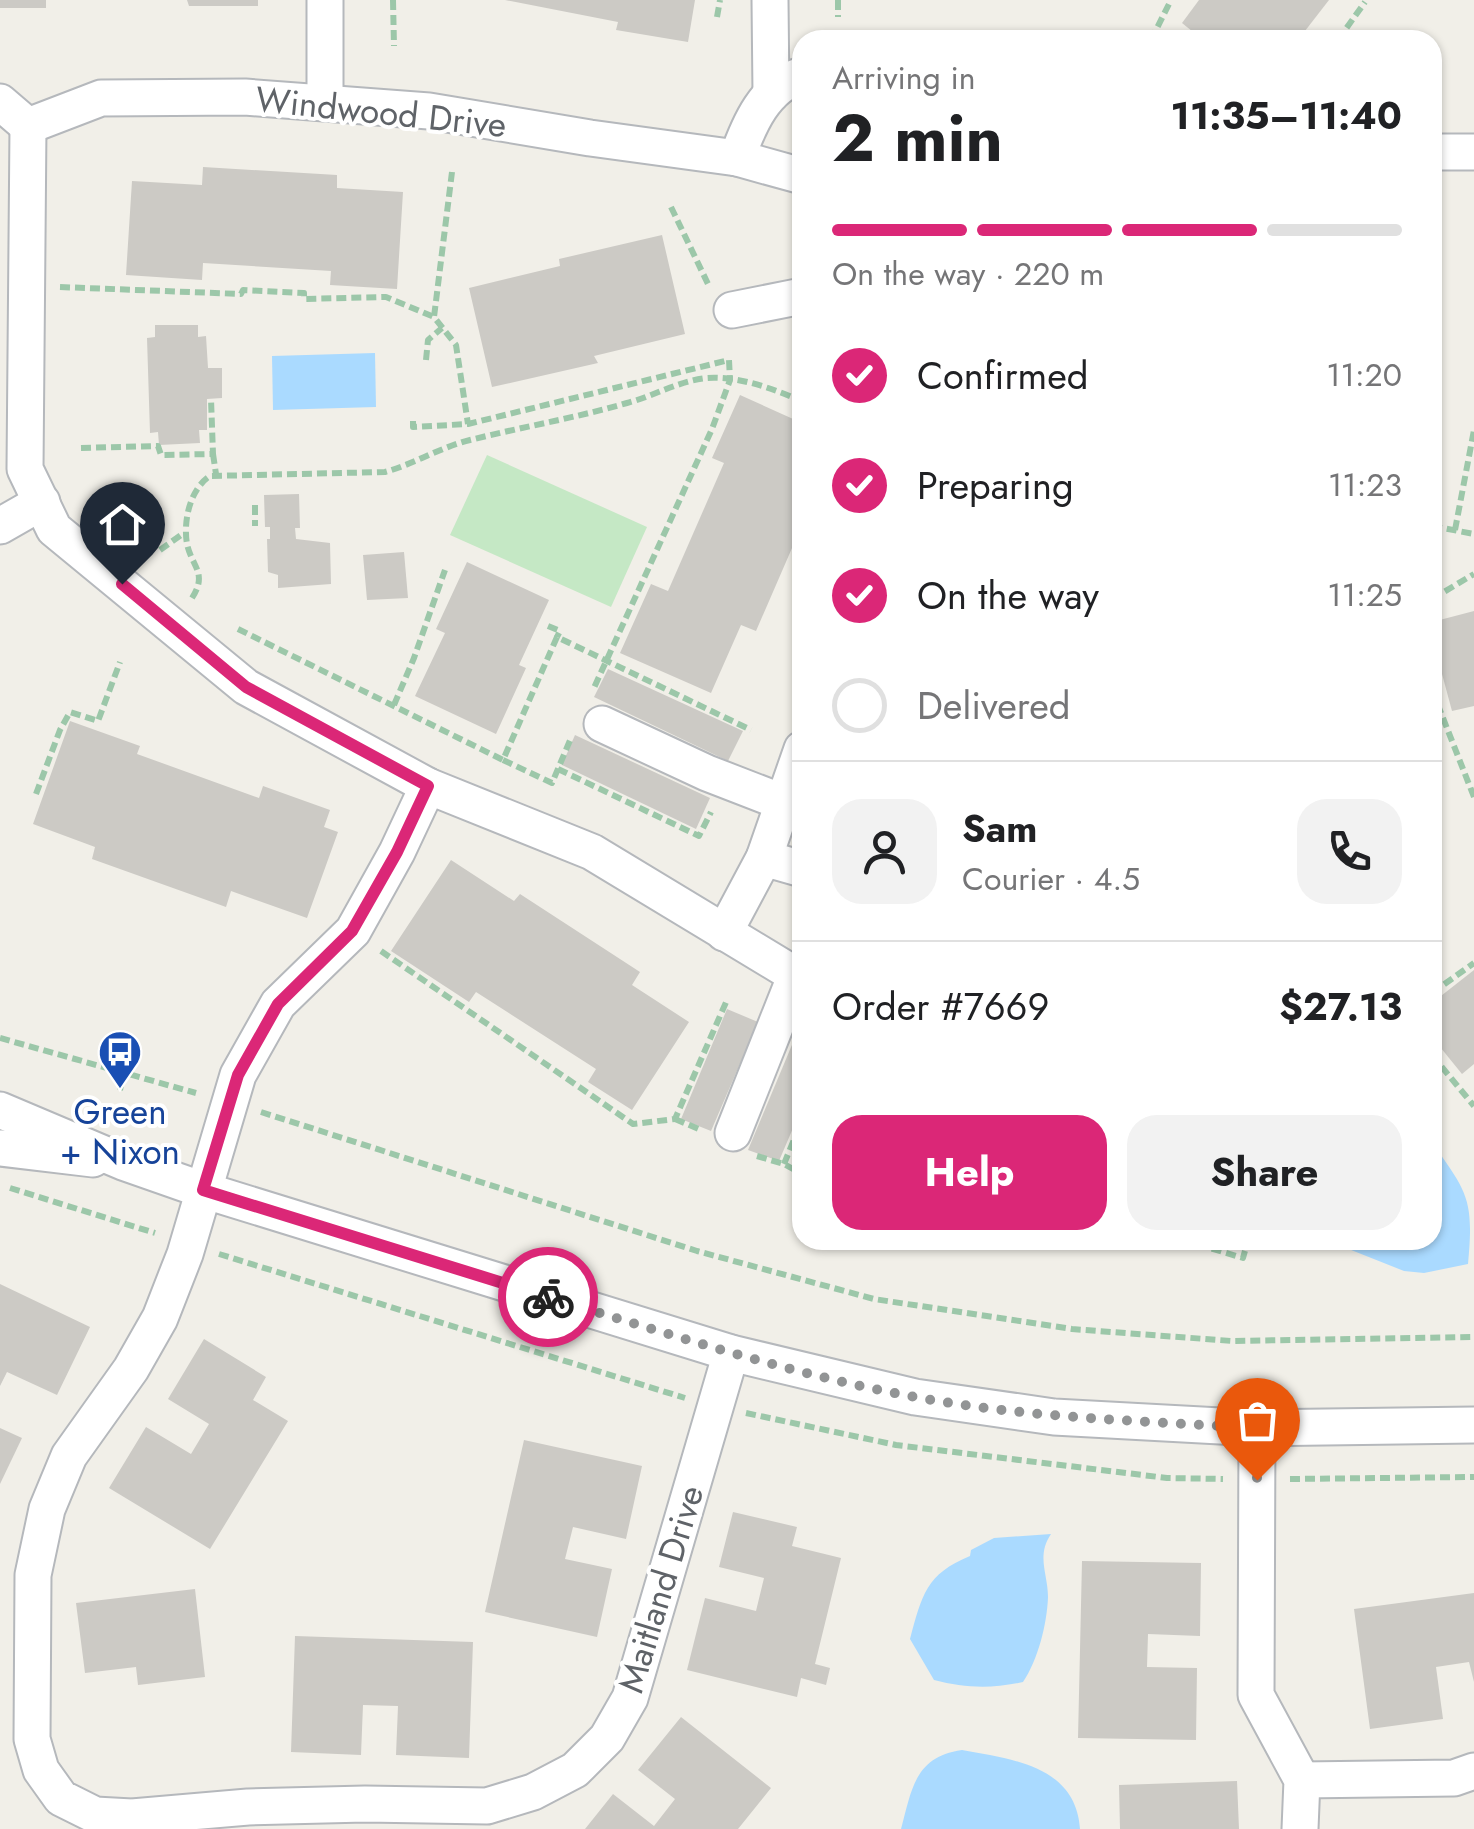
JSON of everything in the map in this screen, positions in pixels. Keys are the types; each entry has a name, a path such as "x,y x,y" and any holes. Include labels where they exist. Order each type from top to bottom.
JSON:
{"street":[{"path":"325,0 325,103"},
{"path":"770,0 770,94"},
{"path":"737,158 749,122 770,94 792,79"},
{"name":"Windwood Drive","path":"28,126 101,98 244,96 428,112 737,158 792,173"},
{"path":"0,102 28,126 25,468 54,529 246,687 428,786 592,852 792,974"},
{"path":"1442,152 1474,152"},
{"path":"732,310 792,298"},
{"path":"0,526 42,502"},
{"path":"587,721 782,802"},
{"path":"724,934 764,858 792,776"},
{"path":"203,1190 238,1075 278,1004 352,931 397,852 428,786"},
{"path":"764,858 792,866"},
{"path":"733,1133 792,994"},
{"path":"0,1110 123,1162 203,1190 731,1353 915,1397 1054,1417 1257,1428 1474,1425"},
{"path":"0,1148 123,1162"},
{"name":"Maitland Drive","path":"203,1190 185,1254 160,1318 131,1368 70,1456 47,1509 33,1576 32,1739 41,1770 61,1798 95,1815 132,1817 248,1807 365,1804 486,1806 533,1792 574,1770 607,1738 630,1698 731,1353"},
{"path":"1257,1428 1256,1695 1302,1780 1300,1829"},
{"path":"1302,1780 1454,1778 1474,1771"}],"path":[{"path":"393,0 394,46"},
{"path":"717,17 720,0"},
{"path":"838,0 838,17"},
{"path":"1156,30 1171,0"},
{"path":"1345,30 1365,2"},
{"path":"434,316 452,172"},
{"path":"49,286 242,294 243,290 258,290 304,293 304,299 386,298 434,316 456,345 468,424"},
{"path":"426,360 428,340 442,328"},
{"path":"238,629 552,783 587,721 605,660 712,428 730,380 728,360 468,424 413,427 413,422"},
{"path":"185,608 198,589 199,575 187,541 192,501 204,480 216,474 385,472 467,440 616,406 692,380 753,383 792,397"},
{"path":"210,399 216,474"},
{"path":"1455,530 1474,430"},
{"path":"81,448 158,446 161,456 213,454"},
{"path":"255,506 255,526"},
{"path":"1442,528 1474,534"},
{"path":"160,550 181,535"},
{"path":"394,704 445,570"},
{"path":"1442,593 1474,574"},
{"path":"504,760 560,631 548,626"},
{"path":"557,637 751,730"},
{"path":"36,794 70,712 98,721 120,662"},
{"path":"1442,715 1474,797"},
{"path":"558,769 699,836 719,802"},
{"path":"374,946 633,1124 674,1120 727,1000"},
{"path":"1442,986 1474,962"},
{"path":"0,1038 194,1092"},
{"path":"1442,1067 1474,1106"},
{"path":"120,1090 124,1072"},
{"path":"262,1113 697,1250 874,1299 1072,1329 1232,1340 1474,1337"},
{"path":"784,1164 792,1144"},
{"path":"0,1184 160,1235"},
{"path":"1216,1250 1243,1258 1245,1250"},
{"path":"210,1251 690,1399"},
{"path":"740,1412 896,1446 1168,1478 1230,1480"},
{"path":"1278,1480 1474,1477"}],"green space":[{"path":"487,455 647,527 611,607 450,535"}],"water":[{"path":"375,353 376,407 273,410 272,356"},
{"path":"1442,1157 1466,1198 1470,1225 1468,1264 1424,1273 1404,1271 1351,1250 1442,1250"},
{"path":"1051,1534 1043,1558 1048,1597 1046,1619 1037,1653 1023,1682 978,1687 934,1680 910,1639 923,1598 935,1579 970,1556 971,1550 994,1538"},
{"path":"962,1750 1020,1762 1054,1779 1067,1791 1076,1808 1080,1829 901,1829 913,1788 925,1767 946,1754"}],"building":[{"path":"0,0 46,0 46,8 0,8"},
{"path":"187,0 258,0 258,6 189,6"},
{"path":"505,0 695,0 688,42 616,30 618,22"},
{"path":"1199,0 1329,0 1306,30 1191,30 1182,23"},
{"path":"203,167 337,175 337,188 403,192 397,289 330,285 331,271 203,263 202,280 126,275 132,181 202,185"},
{"path":"662,235 685,334 594,356 598,363 492,387 469,288 560,266 559,259"},
{"path":"155,325 198,325 198,337 206,336 208,368 222,368 222,398 207,399 207,430 199,430 200,443 159,445 158,432 150,433 147,338 155,337"},
{"path":"740,395 792,418 792,548 756,631 741,625 711,693 620,653 651,584 668,591 724,463 712,458"},
{"path":"299,494 300,528 295,528 296,539 330,543 331,584 278,588 278,575 268,572 270,527 265,527 264,495"},
{"path":"404,552 408,598 367,600 363,555"},
{"path":"467,562 549,600 519,665 526,668 496,734 415,696 445,633 436,629"},
{"path":"1474,611 1474,706 1452,711 1442,674 1442,619"},
{"path":"608,669 743,731 728,761 594,697"},
{"path":"70,721 140,746 137,754 259,798 263,786 330,810 324,827 338,832 307,918 231,891 226,907 92,859 95,847 33,824"},
{"path":"575,735 710,798 696,829 562,765"},
{"path":"451,860 514,901 520,894 640,972 632,985 689,1022 632,1110 588,1082 596,1069 476,992 469,1002 391,951"},
{"path":"1474,970 1474,1064 1462,1074 1442,1049 1442,995"},
{"path":"727,1009 758,1022 711,1131 681,1119"},
{"path":"792,1045 792,1130 779,1161 748,1150"},
{"path":"0,1284 90,1327 57,1395 7,1372 0,1386"},
{"path":"204,1339 266,1377 253,1400 288,1421 210,1549 109,1488 146,1427 191,1454 209,1424 168,1399"},
{"path":"0,1428 22,1438 0,1484"},
{"path":"524,1440 642,1466 626,1539 573,1527 565,1559 612,1569 597,1637 485,1612"},
{"path":"733,1512 797,1527 792,1546 841,1558 815,1664 830,1668 826,1685 801,1678 797,1697 687,1670 705,1598 756,1611 764,1578 719,1567"},
{"path":"1082,1561 1201,1563 1200,1636 1148,1634 1147,1667 1197,1668 1196,1740 1078,1738"},
{"path":"195,1589 205,1677 138,1685 136,1667 85,1673 76,1603"},
{"path":"1474,1593 1474,1682 1469,1662 1436,1667 1443,1719 1370,1729 1354,1609"},
{"path":"295,1636 473,1642 469,1758 396,1755 398,1706 363,1705 361,1755 291,1752"},
{"path":"681,1717 771,1788 738,1829 585,1829 613,1794 654,1826 675,1799 638,1770"},
{"path":"1237,1781 1239,1829 1120,1829 1119,1785"}],"way so far":[{"path":"548,1297 731,1353 915,1397 1054,1417 1257,1428 1257,1480"}],"place":[{"name":"Green + Nixon","path":"120,1090"}],"route":[{"path":"122,584 246,687 428,786 397,852 352,931 278,1004 238,1075 203,1190 548,1297"}]}
